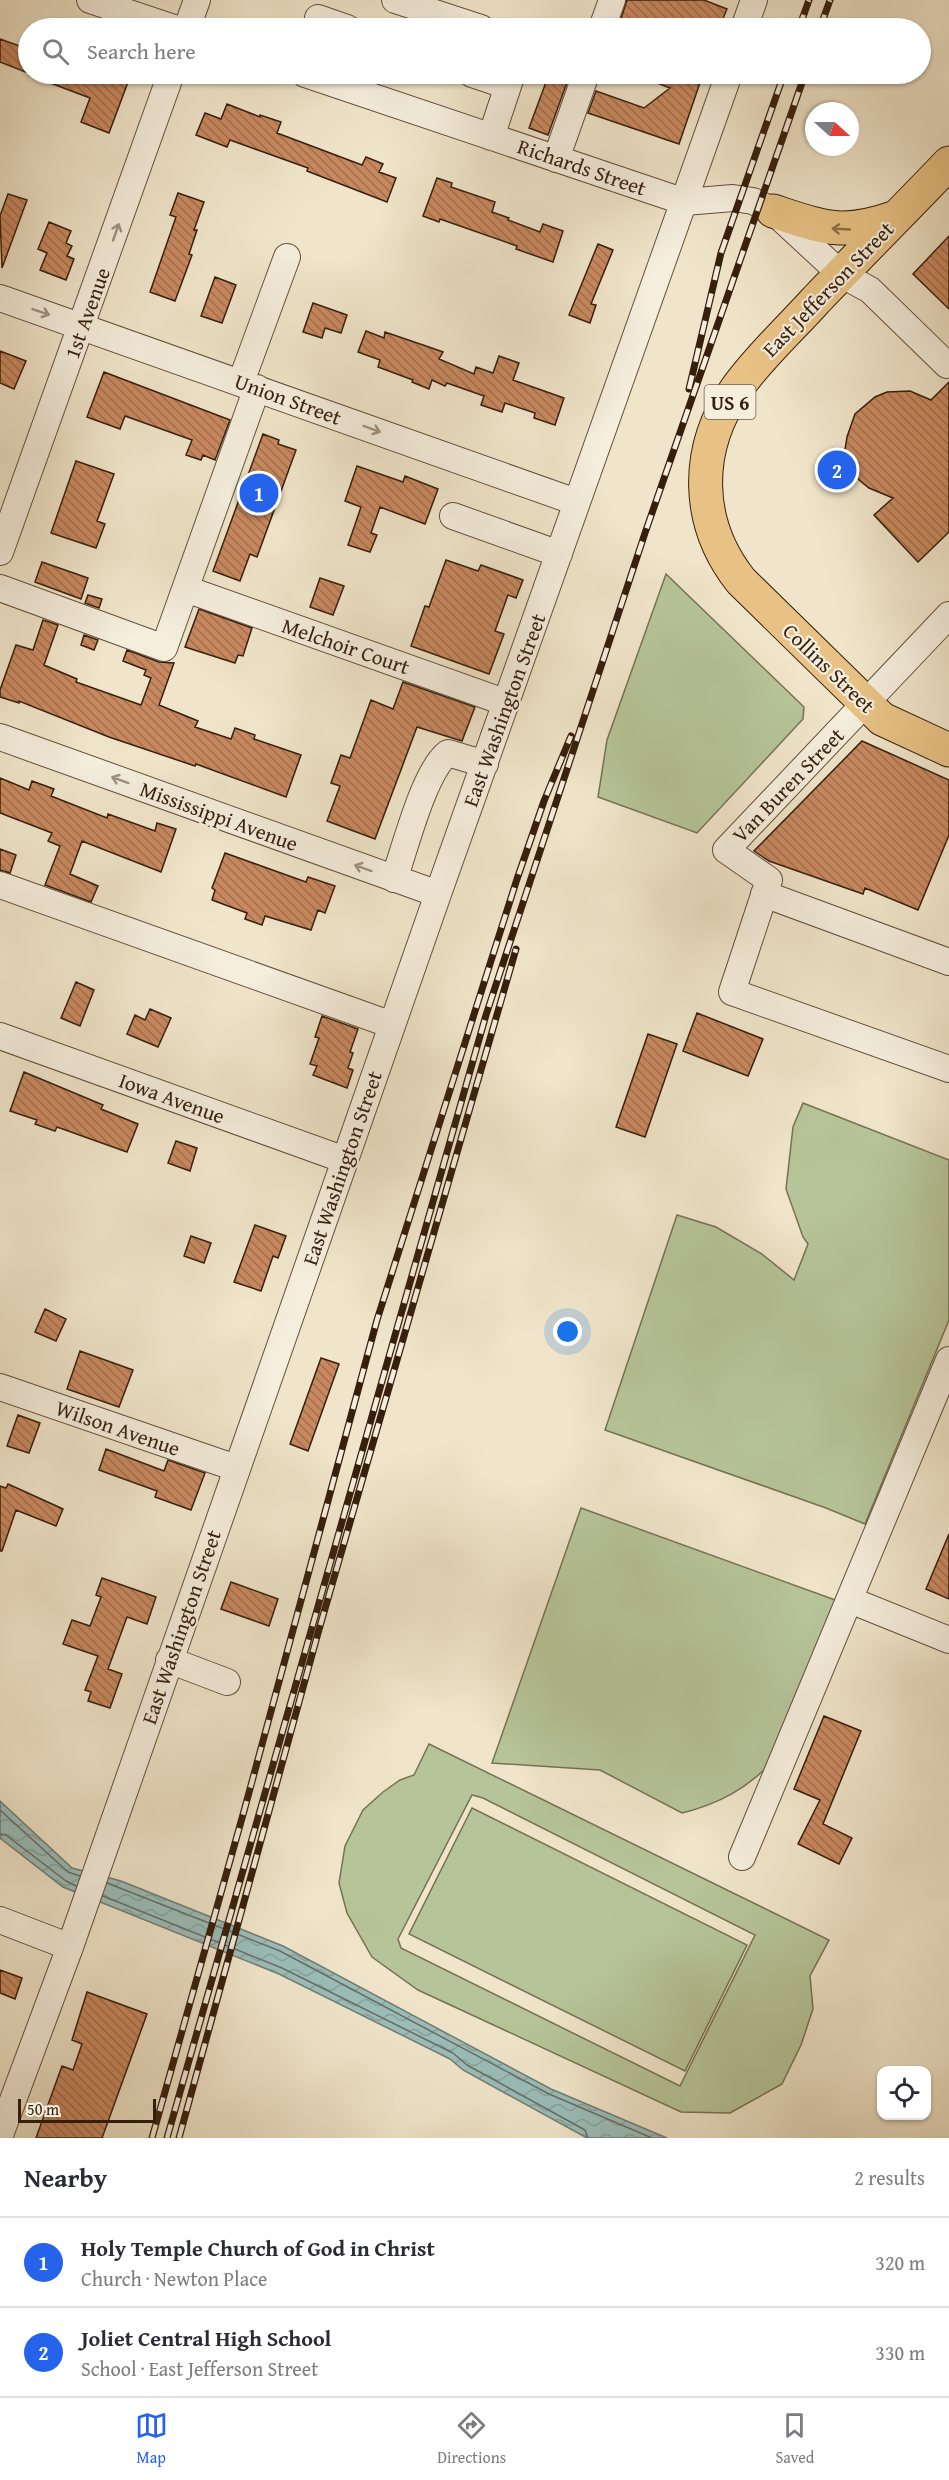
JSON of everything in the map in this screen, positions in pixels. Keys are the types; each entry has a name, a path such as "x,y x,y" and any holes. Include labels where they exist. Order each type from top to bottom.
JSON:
{"main road":[{"name":"East Jefferson Street","path":"726,563 714,538 706,506 706,470 715,433 736,389 841,274 949,163"},
{"path":"773,211 805,222 841,229 871,226 897,216"},
{"name":"Collins Street","path":"726,563 741,581 882,719 949,750"}],"street":[{"path":"90,0 144,18"},
{"path":"191,18 197,0"},
{"path":"395,0 450,18"},
{"path":"606,18 612,0"},
{"path":"748,18 754,0"},
{"name":"1st Avenue","path":"0,552 167,84"},
{"name":"Richards Street","path":"335,84 685,202 733,198 753,201 773,211 841,274 870,290 947,365"},
{"path":"491,137 509,84"},
{"path":"556,159 582,84"},
{"name":"East Washington Street","path":"0,2135 70,1947 236,1468 726,84"},
{"path":"0,588 164,648 186,590 287,257"},
{"name":"Union Street","path":"0,298 576,502"},
{"path":"453,516 559,554"},
{"name":"Melchoir Court","path":"186,590 507,703"},
{"name":"Van Buren Street","path":"764,894 769,880 726,850 949,615"},
{"name":"Mississippi Avenue","path":"0,737 438,894"},
{"path":"394,879 427,784 442,758 448,753 485,764"},
{"path":"0,885 392,1025"},
{"path":"949,962 764,894 732,992 949,1069"},
{"name":"Iowa Avenue","path":"0,1036 345,1160"},
{"path":"742,1857 949,1360"},
{"name":"Wilson Avenue","path":"0,1387 236,1468"},
{"path":"850,1600 949,1640"},
{"path":"170,1660 227,1682"},
{"path":"0,1920 70,1947"}],"green space":[{"path":"666,574 804,707 803,719 697,833 598,797 607,740"},
{"path":"803,1103 949,1160 949,1320 865,1524 605,1430 677,1215 716,1227 762,1254 794,1280 808,1244 803,1237 786,1189 793,1127"},
{"path":"581,1508 838,1601 774,1760 754,1779 721,1800 682,1813 600,1770 492,1763"},
{"path":"429,1744 829,1940 810,1976 813,2009 801,2045 782,2084 730,2113 681,2112 418,1990 372,1957 347,1913 339,1883 345,1846 363,1810 400,1780 414,1775","holes":["472,1795 483,1798 755,1935 680,2086 401,1948 398,1939"]},
{"path":"472,1808 747,1945 685,2071 409,1934"}],"water":[{"path":"0,1801 72,1868 121,1881 283,1946 551,2089 667,2138 587,2138 463,2070 450,2059 279,1974 63,1887 0,1838"}],"building":[{"path":"627,0 704,0 727,9 723,18 621,18"},
{"path":"0,39 18,45 18,69 0,62"},
{"path":"53,84 127,84 109,133 81,122 90,98"},
{"path":"545,84 566,84 548,135 529,128"},
{"path":"660,84 700,84 679,144 588,113 596,91 644,108 670,88"},
{"path":"227,104 260,117 260,115 281,122 277,133 362,165 366,157 383,164 379,172 396,178 387,202 307,171 308,168 230,140 227,147 196,135 205,113 221,119"},
{"path":"437,178 452,183 451,187 495,202 492,212 509,218 508,220 540,232 543,224 563,231 553,262 516,249 517,246 440,219 439,222 423,216"},
{"path":"178,193 204,202 194,230 197,230 189,254 192,255 175,301 150,292 176,217 170,215"},
{"path":"8,194 27,200 2,268 0,216"},
{"path":"49,222 71,231 66,243 72,246 67,256 74,259 66,280 40,270 47,253 38,249"},
{"path":"949,236 949,309 913,274"},
{"path":"598,244 613,250 591,304 596,305 590,323 569,315"},
{"path":"215,277 236,285 222,323 201,316"},
{"path":"313,303 347,315 341,333 325,328 322,338 303,332"},
{"path":"366,331 384,338 385,332 443,352 439,359 474,374 476,367 493,373 499,356 519,363 513,380 564,398 555,425 534,418 535,413 505,403 502,412 481,405 484,396 447,383 445,386 432,380 429,389 412,382 413,380 378,367 380,360 358,352"},
{"path":"0,351 26,361 14,389 0,383"},
{"path":"104,372 230,420 215,460 203,455 201,460 186,455 192,440 125,416 120,429 87,417"},
{"path":"949,382 949,532 918,562 874,515 893,498 869,488 858,479 845,450 847,437 855,414 875,397 887,392 910,391 931,400"},
{"path":"263,434 279,440 278,444 296,450 257,557 250,554 240,581 213,571"},
{"path":"76,461 114,474 97,521 105,524 96,548 51,533"},
{"path":"357,466 403,482 405,476 438,489 425,524 380,507 371,533 377,535 370,552 348,545 361,507 345,501"},
{"path":"446,560 478,571 481,565 523,580 516,598 508,595 495,631 504,634 489,674 411,646 425,606 429,607"},
{"path":"42,562 88,578 81,599 35,582"},
{"path":"320,578 344,586 333,615 310,607"},
{"path":"88,595 102,599 99,608 85,603"},
{"path":"199,609 252,628 243,656 238,655 235,663 185,647"},
{"path":"43,620 58,625 44,665 77,679 76,682 141,705 151,678 144,675 146,670 123,661 127,650 159,662 174,663 159,705 198,721 195,727 231,739 235,728 255,735 254,739 301,755 286,797 196,764 195,766 109,737 19,701 19,703 0,697 0,690 16,645 33,650"},
{"path":"84,635 98,640 94,650 81,645"},
{"path":"403,682 475,707 462,741 417,727 375,839 327,821 340,786 331,783 341,755 350,758 371,700 393,709"},
{"path":"862,741 949,780 949,835 918,910 865,888 863,894 769,861 754,851"},
{"path":"0,778 29,790 32,781 54,789 51,796 107,818 108,814 155,831 157,823 176,829 161,872 82,841 70,874 98,886 91,902 45,885 60,846 48,841 52,833 0,813"},
{"path":"0,849 16,855 10,873 0,870"},
{"path":"225,853 306,882 308,877 335,886 325,913 318,910 311,930 265,916 262,925 245,919 247,913 212,900 215,890 212,888"},
{"path":"76,982 94,990 80,1026 61,1018"},
{"path":"150,1009 171,1018 158,1047 127,1034 135,1015 145,1020"},
{"path":"697,1013 763,1039 748,1076 683,1051"},
{"path":"322,1016 358,1029 350,1052 353,1053 348,1068 353,1070 347,1088 313,1075 317,1066 310,1064 319,1038 315,1037"},
{"path":"648,1034 677,1044 645,1137 616,1127"},
{"path":"24,1072 103,1105 101,1109 138,1124 127,1152 57,1127 55,1131 35,1124 37,1120 10,1111"},
{"path":"176,1141 197,1148 190,1171 168,1163"},
{"path":"255,1225 286,1236 278,1258 273,1256 261,1291 234,1282"},
{"path":"191,1236 211,1243 204,1263 184,1256"},
{"path":"45,1309 66,1319 56,1341 35,1332"},
{"path":"80,1351 133,1370 119,1407 67,1389"},
{"path":"321,1358 339,1364 308,1451 290,1444"},
{"path":"18,1415 40,1423 29,1453 7,1446"},
{"path":"106,1449 164,1471 168,1460 205,1473 191,1510 155,1497 157,1491 99,1470"},
{"path":"8,1484 63,1509 56,1526 16,1510 2,1551 0,1551 0,1486 6,1488"},
{"path":"949,1534 949,1599 926,1589"},
{"path":"102,1578 156,1597 147,1624 127,1617 108,1669 122,1674 110,1708 88,1701 91,1692 85,1690 98,1656 63,1644 72,1620 90,1626 101,1597 96,1595"},
{"path":"231,1582 278,1599 269,1626 221,1609"},
{"path":"824,1716 861,1731 823,1824 852,1838 839,1864 798,1844 820,1800 794,1789"},
{"path":"0,1970 22,1978 15,1999 0,1993"},
{"path":"87,1992 147,2014 102,2138 36,2138 62,2066 73,2070 82,2044 72,2040"}],"railway":[{"path":"803,18 809,0"},
{"path":"824,18 830,0"},
{"path":"689,389 721,253 780,84"},
{"path":"167,2138 486,1015 645,533 802,84"},
{"path":"152,2138 244,1811 377,1320 517,879 544,801 571,736"},
{"path":"179,2138 318,1633 516,949"}],"place":[{"name":"Joliet Central High School","path":"837,470"},
{"name":"Holy Temple Church of God in Christ","path":"259,493"}]}
